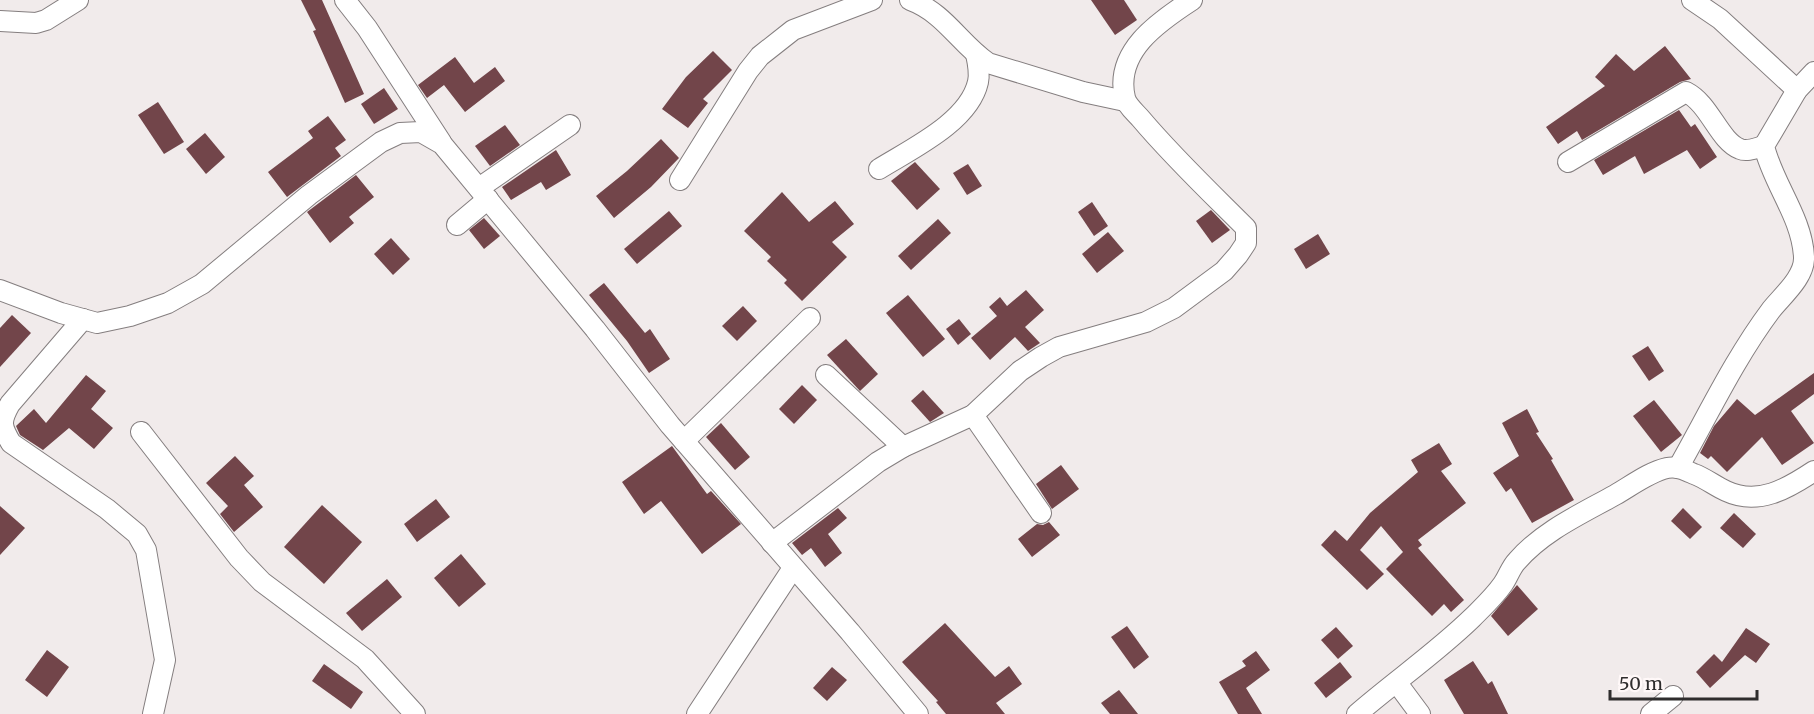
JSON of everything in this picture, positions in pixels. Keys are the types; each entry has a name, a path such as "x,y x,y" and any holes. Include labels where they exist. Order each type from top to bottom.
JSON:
{"street":[{"path":"0,21 36,23 46,20 78,0"},
{"path":"345,0 367,28 442,144 684,441 918,714"},
{"path":"680,180 747,70 760,56 793,30 872,0"},
{"path":"910,0 936,13 976,54 988,63 1083,92 1125,101"},
{"path":"772,543 878,462 903,447 973,415 1020,371 1059,346 1146,322 1174,308 1224,271 1245,243 1246,228 1164,146 1125,101 1123,81 1127,60 1138,42 1192,0"},
{"path":"1692,0 1720,19 1797,90"},
{"path":"879,169 937,133 953,121 966,106 978,82 979,68 976,54"},
{"path":"1568,162 1686,92 1695,96 1731,143 1740,149 1748,150 1764,146 1797,90 1814,72"},
{"path":"457,225 483,194 570,125"},
{"path":"0,290 61,313 97,323 130,316 168,303 202,284 309,195 381,142 400,133 421,132 442,144"},
{"path":"1678,468 1770,311 1796,280 1804,260 1796,223 1764,146"},
{"path":"684,441 810,318"},
{"path":"83,319 10,404 4,416 3,429 11,443 107,509 137,534 146,550 165,660 153,714"},
{"path":"826,375 903,447"},
{"path":"973,415 1041,513"},
{"path":"141,432 239,558 262,582 365,659 415,714"},
{"path":"1357,714 1470,620 1503,584 1515,562 1544,537 1567,521 1651,475 1668,468 1678,468 1701,477 1726,491 1743,497 1760,498 1814,471"},
{"path":"697,714 794,568"},
{"path":"1397,683 1420,714"},
{"path":"1651,714 1673,696"}],"building":[{"path":"301,0 322,0 364,94 345,103 313,31 316,30"},
{"path":"1091,0 1124,0 1137,20 1115,35"},
{"path":"1665,46 1691,79 1680,82 1582,140 1577,131 1558,144 1546,127 1605,86 1595,77 1616,54 1634,71"},
{"path":"713,51 732,70 703,99 708,103 688,128 662,109 686,77"},
{"path":"455,57 474,83 495,67 505,81 465,112 444,85 427,98 418,85"},
{"path":"384,88 398,109 374,124 361,104"},
{"path":"158,102 184,142 164,154 138,115"},
{"path":"1679,110 1691,127 1695,124 1717,157 1700,169 1687,150 1644,174 1635,156 1603,175 1594,160"},
{"path":"328,116 346,140 335,148 341,156 287,197 268,172 313,138 308,131"},
{"path":"505,125 520,145 490,166 475,146"},
{"path":"205,133 225,157 206,174 186,149"},
{"path":"661,139 679,158 651,187 614,218 596,196"},
{"path":"556,150 571,175 546,190 541,182 511,200 502,187"},
{"path":"915,162 940,189 917,210 891,181"},
{"path":"968,164 982,186 967,195 953,173"},
{"path":"356,175 374,197 349,217 354,223 330,243 307,212"},
{"path":"782,192 809,222 835,201 854,224 832,242 847,257 802,301 784,283 787,280 767,261 771,257 744,231"},
{"path":"1092,202 1108,226 1094,236 1078,212"},
{"path":"1211,210 1230,230 1212,243 1196,221"},
{"path":"669,211 682,226 637,264 624,249"},
{"path":"484,218 500,236 484,249 469,230"},
{"path":"938,219 951,233 911,270 898,256"},
{"path":"1108,232 1124,251 1097,273 1082,254"},
{"path":"1318,234 1330,254 1306,269 1294,249"},
{"path":"391,238 410,259 393,275 374,254"},
{"path":"604,283 645,333 650,329 670,359 649,373 627,341 589,295"},
{"path":"1026,290 1044,310 1025,327 1040,343 1028,351 1015,337 990,360 971,338 997,316 989,307 1000,297 1007,306"},
{"path":"908,295 945,339 923,357 886,313"},
{"path":"743,306 757,321 737,341 722,326"},
{"path":"12,315 31,333 0,367 0,328"},
{"path":"959,319 971,334 958,345 946,329"},
{"path":"846,339 878,374 860,391 827,355"},
{"path":"1648,346 1664,371 1649,381 1632,356"},
{"path":"1814,373 1814,394 1791,411 1814,443 1782,465 1762,437 1727,472 1711,456 1708,459 1700,453 1714,426 1737,399 1755,415"},
{"path":"86,375 106,391 91,409 113,428 94,449 69,428 43,450 20,435 16,426 34,409 46,423"},
{"path":"802,385 817,400 794,424 779,409"},
{"path":"923,390 944,413 930,422 911,401"},
{"path":"1654,400 1682,435 1661,452 1633,416"},
{"path":"1527,409 1539,432 1536,433 1553,459 1551,460 1574,500 1532,523 1511,488 1506,492 1493,473 1519,456 1502,423"},
{"path":"721,423 750,457 735,470 706,437"},
{"path":"1439,443 1452,464 1441,471 1466,503 1418,540 1422,545 1418,548 1464,600 1451,612 1444,604 1432,616 1386,569 1403,552 1381,526 1360,550 1384,574 1367,590 1321,545 1335,530 1347,541 1370,513 1418,472 1411,460"},
{"path":"672,446 707,494 711,491 741,524 702,554 661,501 644,514 622,482"},
{"path":"235,456 254,476 244,485 263,507 234,532 220,514 228,506 206,483"},
{"path":"1061,465 1079,489 1052,509 1036,484"},
{"path":"436,499 450,517 417,542 404,524"},
{"path":"322,505 362,542 324,584 284,547"},
{"path":"0,506 25,528 0,555"},
{"path":"838,508 847,518 828,534 842,553 825,567 811,548 802,555 792,543"},
{"path":"1683,508 1702,527 1690,539 1671,521"},
{"path":"1734,513 1756,534 1743,548 1720,528"},
{"path":"1049,522 1060,535 1032,557 1018,539 1037,524 1043,525"},
{"path":"461,554 486,584 459,607 434,578"},
{"path":"387,579 402,597 362,631 346,613"},
{"path":"1517,585 1538,609 1508,636 1491,616"},
{"path":"945,623 995,677 1009,666 1022,684 996,703 1005,714 946,714 936,702 938,701 902,662"},
{"path":"1127,626 1149,657 1134,669 1111,637"},
{"path":"1336,627 1353,646 1338,659 1321,640"},
{"path":"1746,628 1770,644 1756,663 1745,655 1710,688 1696,672 1714,654 1722,662"},
{"path":"47,650 69,667 47,697 25,680"},
{"path":"1256,651 1270,670 1246,688 1262,714 1238,714 1219,682 1246,666 1242,661"},
{"path":"1473,661 1488,684 1492,681 1508,714 1464,714 1444,680"},
{"path":"1340,662 1352,677 1326,698 1314,683"},
{"path":"324,664 363,692 351,709 312,681"},
{"path":"832,667 847,680 827,701 813,688"},
{"path":"1119,690 1138,714 1110,714 1101,703"}]}
